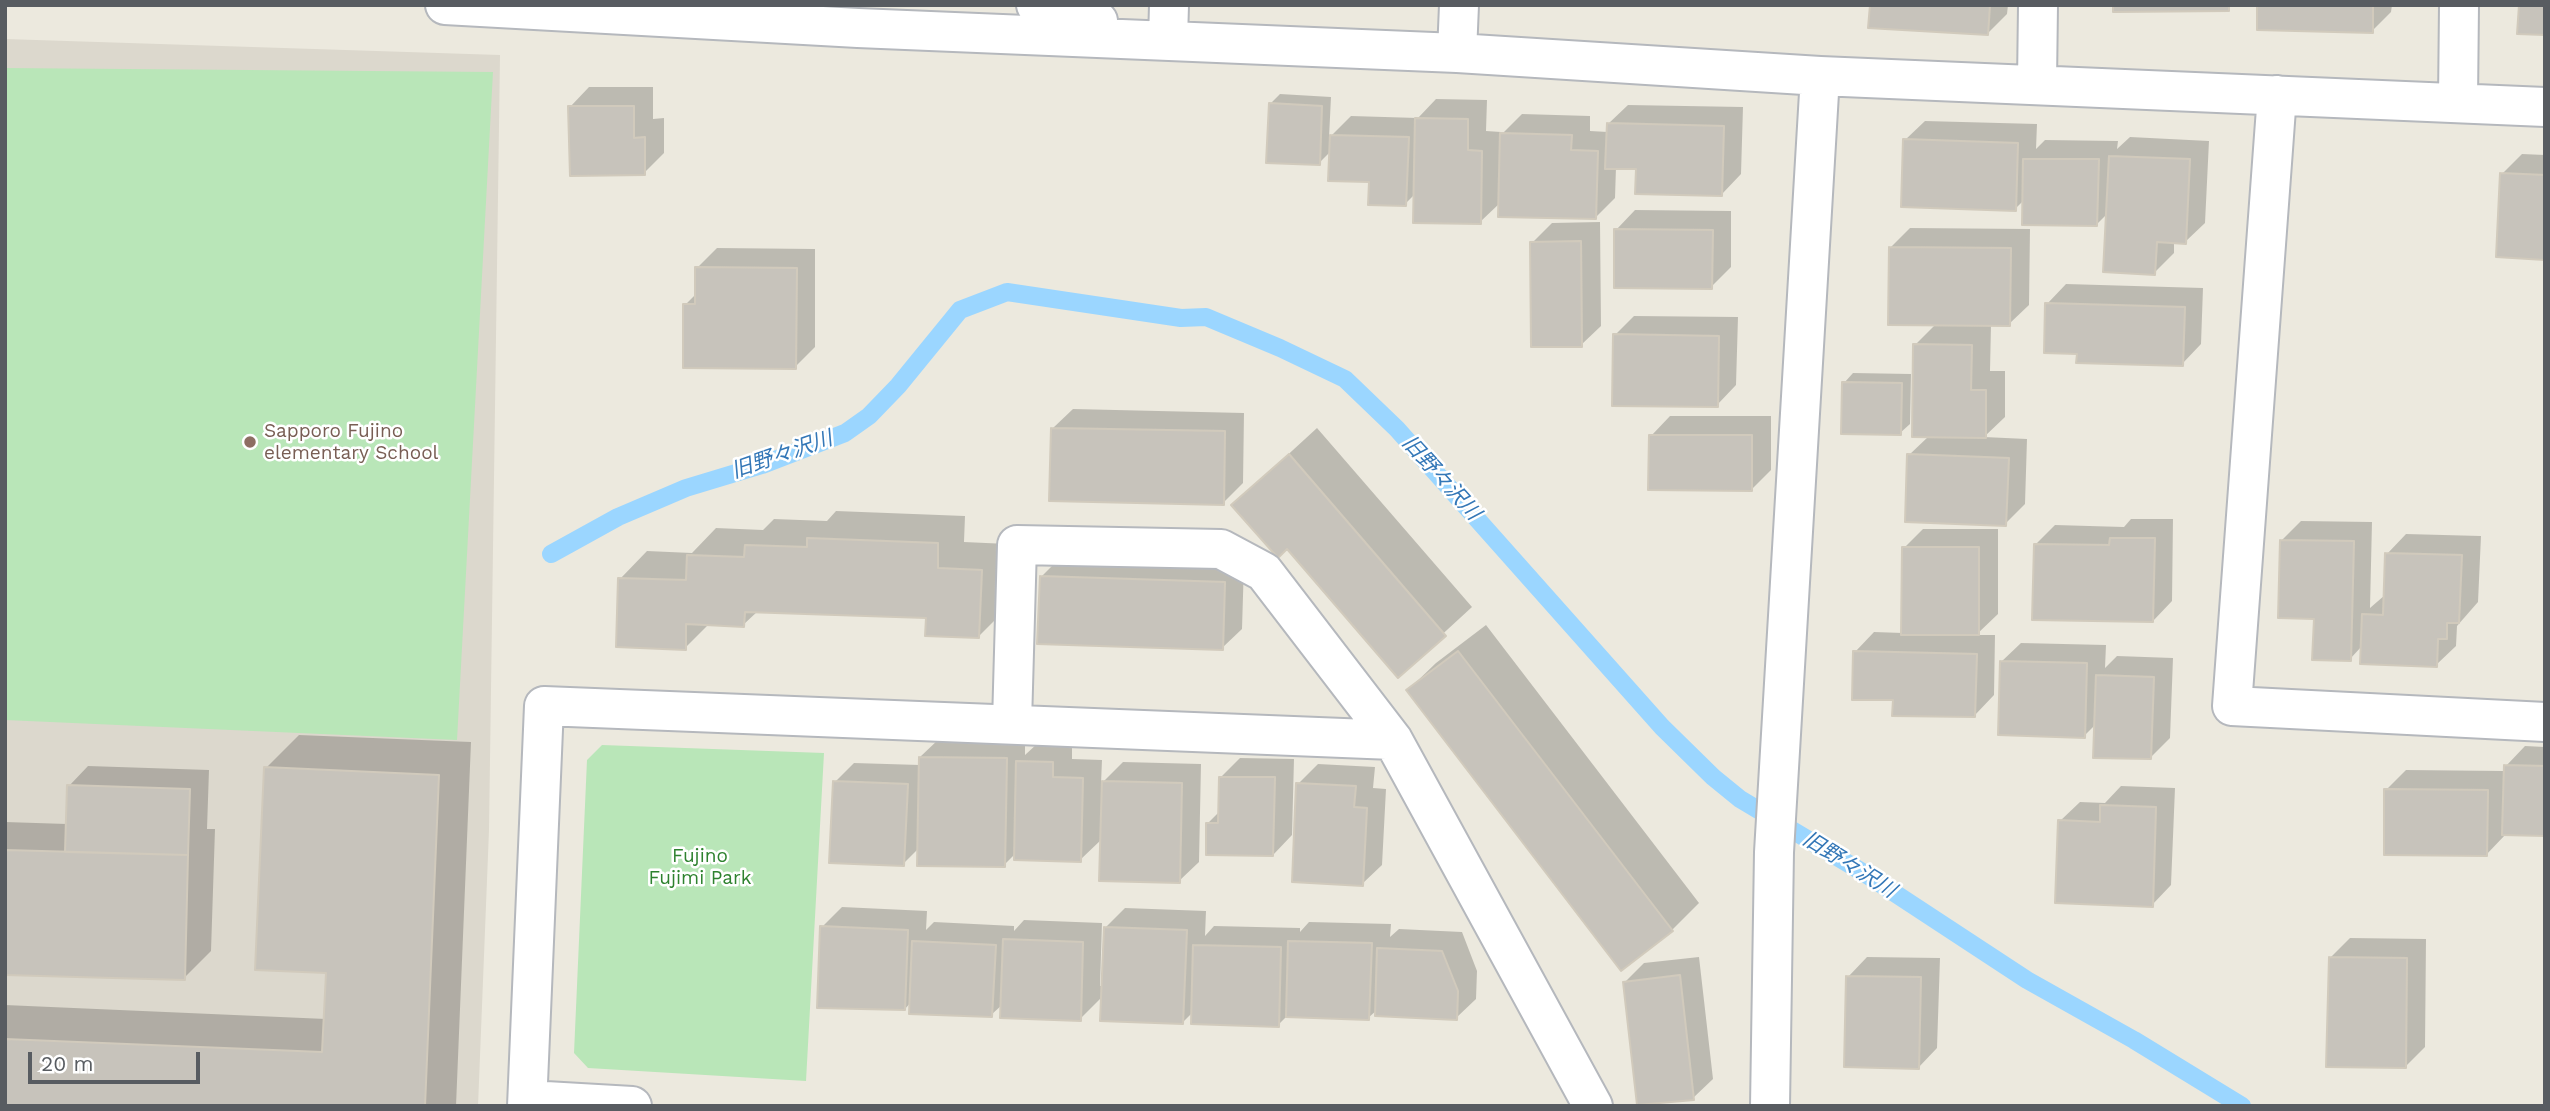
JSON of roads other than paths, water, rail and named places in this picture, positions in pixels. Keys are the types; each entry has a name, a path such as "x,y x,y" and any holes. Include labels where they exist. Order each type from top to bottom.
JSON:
{"street":[{"path":"444,5 858,28 1169,22"},
{"path":"1037,5 1457,53 1819,76 2037,83 2545,107"},
{"path":"1457,53 1459,5"},
{"path":"2037,83 2038,5"},
{"path":"2458,102 2459,5"},
{"path":"1770,1106 1774,852 1819,76"},
{"path":"2277,95 2232,706 2545,722"},
{"path":"1012,723 1017,545 1221,549 1264,572 1393,740 1593,1106"},
{"path":"632,1106 528,1103 544,706 1393,740"}],"waterway":[{"name":"旧野々沢川","path":"551,554 618,517 686,488 762,465 845,433 869,416 898,386 960,310 1007,292 1181,318 1206,317 1345,379 1397,429 1662,727 1713,777 1740,799 1864,873 2027,980 2134,1040 2242,1106"}],"place":[{"name":"Sapporo Fujino elementary School","path":"250,442"}],"park label":[{"name":"Fujino Fujimi Park","path":"700,867"}]}
